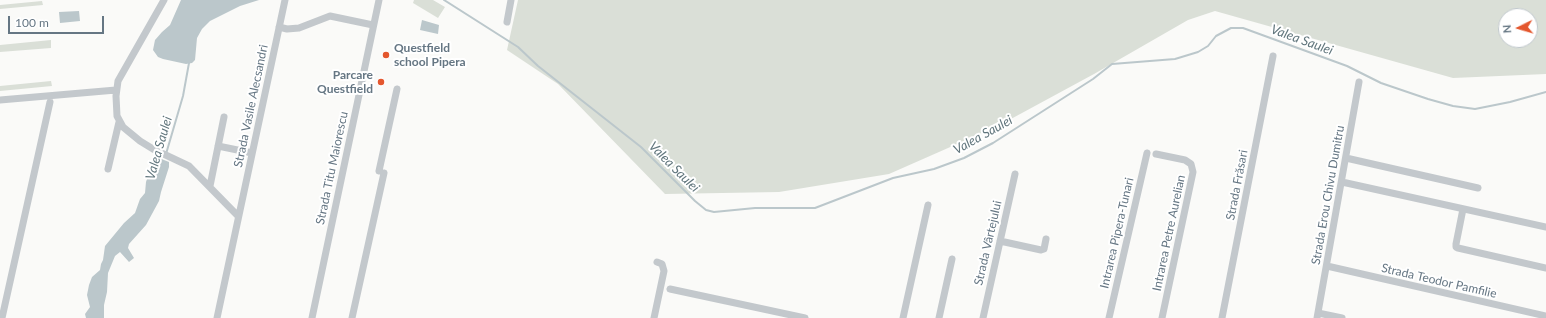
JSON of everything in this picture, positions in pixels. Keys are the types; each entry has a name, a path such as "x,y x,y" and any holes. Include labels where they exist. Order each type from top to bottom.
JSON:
{"street":[{"path":"164,0 121,75 116,90 116,107 119,122 123,128 140,141 189,166 238,216"},
{"name":"Strada Vasile Alecsandri","path":"217,318 285,0"},
{"name":"Strada Titu Maiorescu","path":"312,318 378,0"},
{"path":"507,22 511,0"},
{"path":"279,27 287,29 299,28 330,16 373,25"},
{"name":"Strada Frăsari","path":"1222,318 1273,56"},
{"name":"Strada Erou Chivu Dumitru","path":"1342,318 1318,315 1359,82"},
{"path":"352,318 397,89"},
{"path":"0,100 116,90"},
{"path":"2,318 50,102"},
{"path":"210,186 224,117"},
{"path":"108,169 119,122"},
{"path":"218,146 252,153"},
{"name":"Intrarea Pipera-Tunari","path":"1109,318 1147,153"},
{"name":"Intrarea Petre Aurelian","path":"1156,154 1185,160 1190,164 1193,172 1162,318"},
{"path":"1346,158 1478,188"},
{"name":"Strada Vârtejului","path":"983,318 1015,174"},
{"path":"1342,182 1546,227"},
{"path":"903,318 928,205"},
{"path":"1463,209 1456,247 1546,268"},
{"path":"1000,241 1041,250 1044,249 1046,239"},
{"path":"939,318 952,259"},
{"path":"654,318 664,271 662,264 657,262"},
{"name":"Strada Teodor Pamfilie","path":"1327,266 1546,316"},
{"path":"670,290 805,318"}],"shaded area":[{"path":"181,0 259,0 240,6 210,21 202,29 197,38 195,60 192,63 186,64 158,57 153,50 155,40 170,25"},
{"path":"414,0 433,0 445,7 438,18 413,3"},
{"path":"518,0 1546,0 1546,74 1453,78 1215,11 1188,20 1094,74 998,126 889,174 779,192 665,194 558,84 507,50"},
{"path":"42,1 43,5 0,9 0,5"},
{"path":"79,11 80,21 60,23 59,12"},
{"path":"422,20 439,25 438,34 420,30"},
{"path":"51,40 51,48 0,52 0,45"},
{"path":"51,81 52,86 0,91 0,86"},
{"path":"159,158 169,162 169,167 159,201 146,225 129,244 128,248 134,258 129,262 120,252 115,256 108,273 104,318 86,318 85,314 90,307 87,295 89,285 92,277 100,270 105,246 124,223 135,213 140,199 145,193 146,182 153,161"}],"waterway":[{"name":"Valea Saulei","path":"444,0 518,47 538,66 641,147 695,201 706,210 714,212 755,208 815,208 893,178 934,169 964,158 993,143 1093,79 1112,64 1175,59 1198,52 1208,46 1216,36 1231,28 1243,28 1347,66 1381,83 1453,106 1475,109 1510,102 1546,92"},
{"name":"Valea Saulei","path":"166,154 183,96 189,63"}],"place":[{"name":"Questfield school Pipera","path":"386,55"},
{"name":"Parcare Questfield","path":"381,82"}]}
